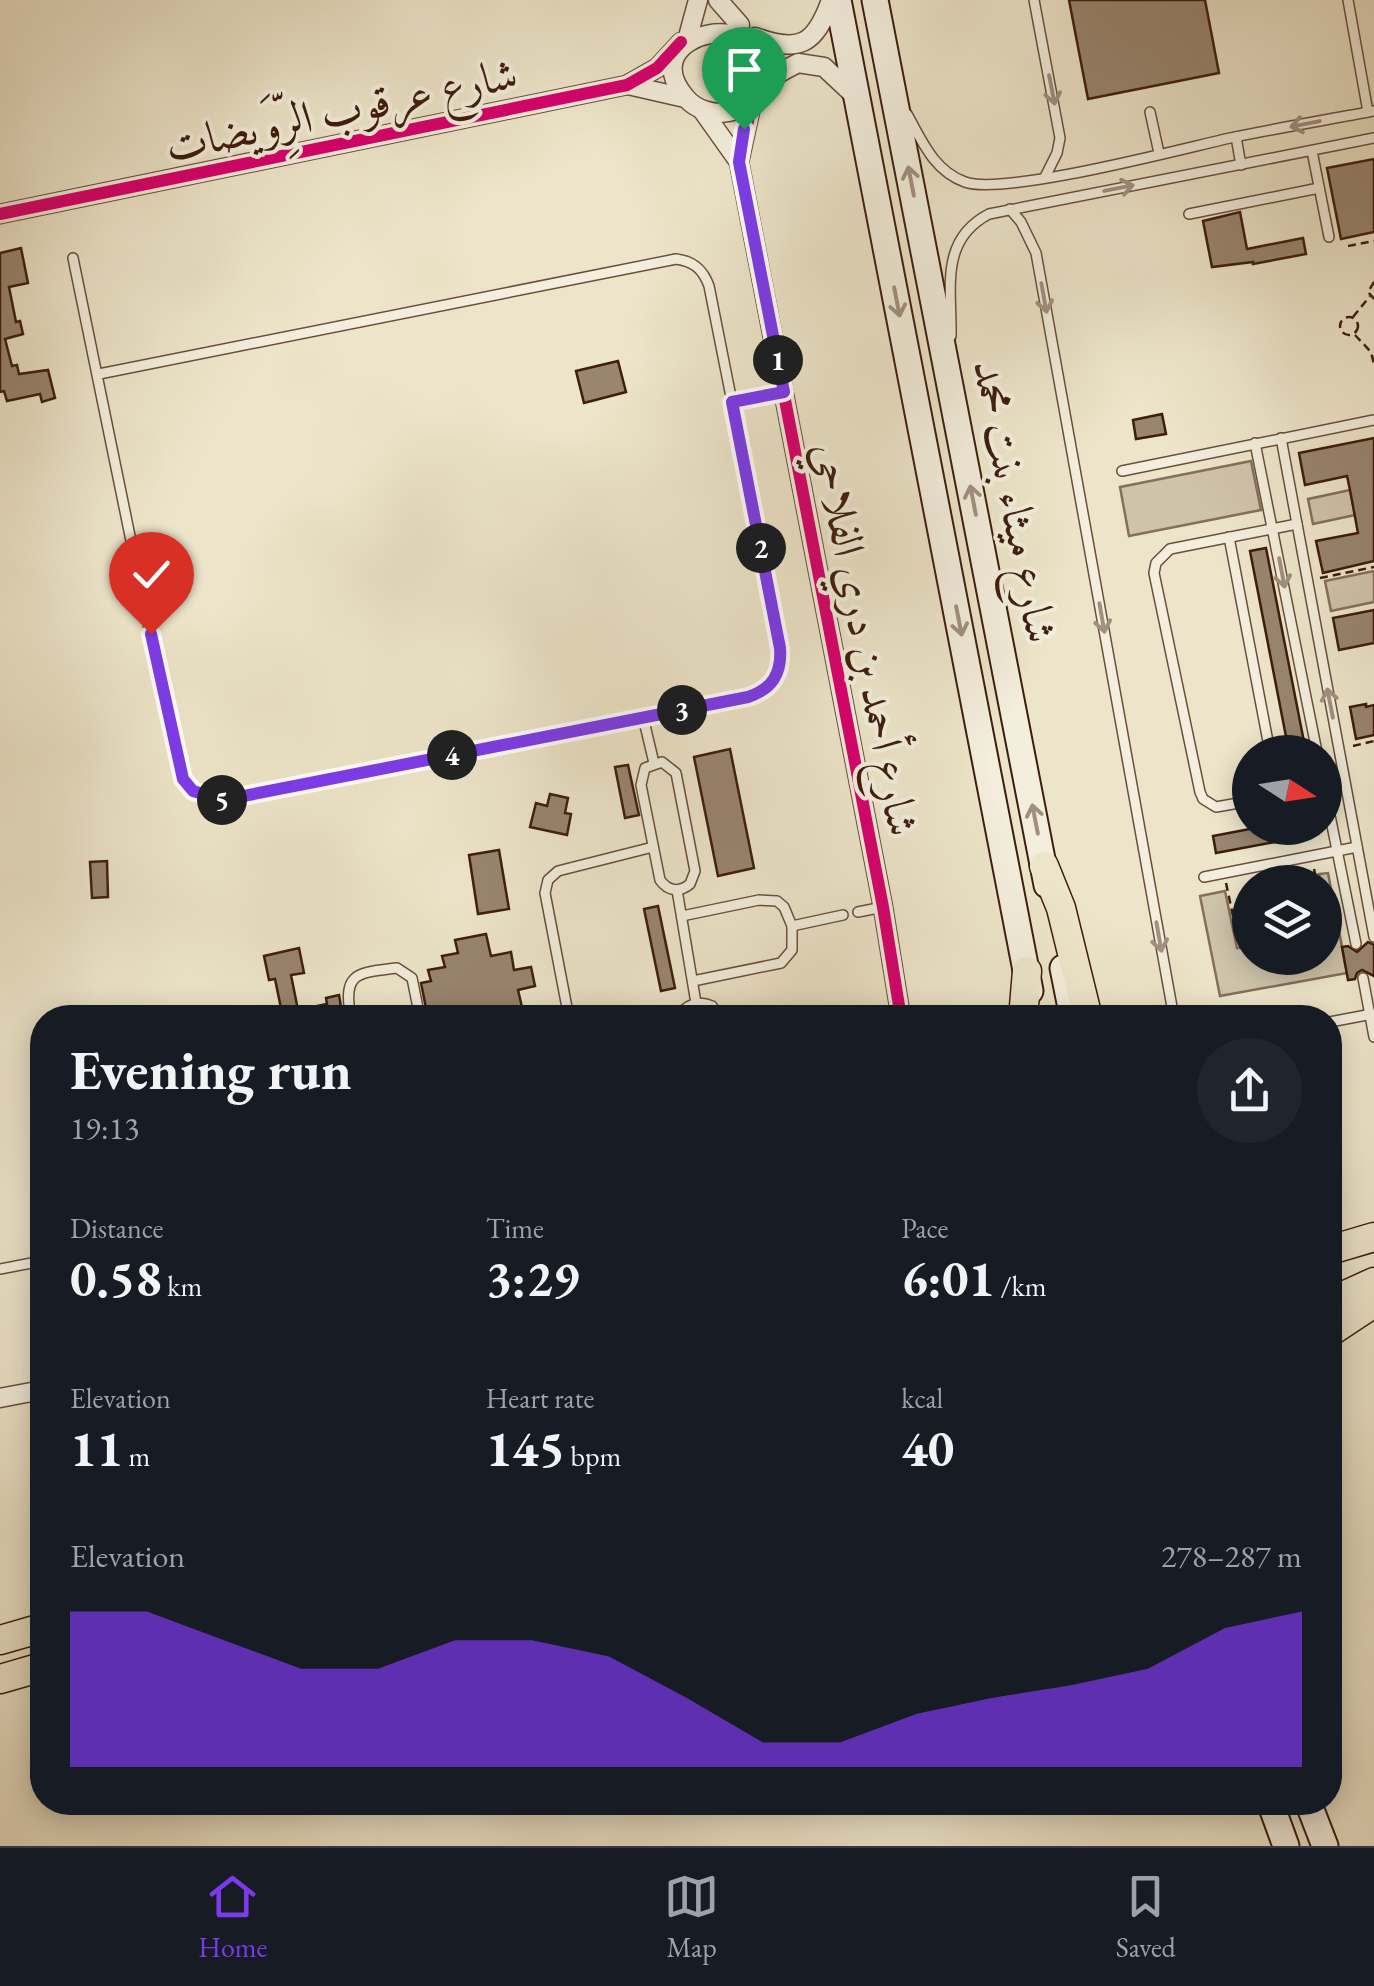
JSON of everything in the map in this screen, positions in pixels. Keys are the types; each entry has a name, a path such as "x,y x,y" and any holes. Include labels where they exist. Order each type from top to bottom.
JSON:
{"main road":[{"name":"شارع ميثاء بنت محمد","path":"834,0 1033,1005"},
{"name":"شارع ميثاء بنت محمد","path":"875,0 1071,1005"},
{"path":"1044,866 1062,908 1085,1005"},
{"path":"1024,1005 1026,971"},
{"path":"1342,1231 1374,1235"},
{"path":"1342,1246 1374,1235"},
{"path":"1342,1297 1374,1282"},
{"path":"1342,1324 1374,1302"},
{"path":"0,1640 30,1631"},
{"path":"0,1679 30,1670"},
{"path":"1275,1815 1286,1846"},
{"path":"1313,1815 1324,1846"}],"street":[{"path":"698,0 674,71 686,98 702,110 730,112 798,63 811,63 836,75 856,96"},
{"path":"718,0 749,33 765,66 758,92"},
{"path":"684,38 716,21 784,46 808,40 834,0"},
{"name":"شارع عرقوب الرِّوَيضات","path":"0,214 627,86 657,68 684,38"},
{"name":"شارع عرقوب الرِّوَيضات","path":"627,86 686,98"},
{"name":"شارع أحمد بن دري الفلاحي","path":"739,162 758,92"},
{"name":"شارع أحمد بن دري الفلاحي","path":"702,110 739,162 883,907 898,1005"},
{"path":"0,1398 30,1392"}],"lane":[{"path":"1034,0 1060,138 1045,177"},
{"path":"892,85 926,150 953,177 986,186 1045,177 1371,112 1348,0"},
{"path":"1150,112 1160,153"},
{"path":"1236,137 1242,166"},
{"path":"949,373 950,273 963,235 978,220 1010,209 1374,138"},
{"path":"1312,152 1329,237"},
{"path":"1189,214 1319,188"},
{"path":"1010,209 1036,252 1172,1005"},
{"path":"73,258 177,764 193,791 223,800 748,697 771,685 778,674 780,648 732,402 706,277 694,264 676,259 99,374"},
{"path":"732,402 784,392"},
{"path":"1122,470 1374,420"},
{"path":"1281,438 1374,936"},
{"path":"1256,443 1315,735"},
{"path":"1232,804 1216,807 1200,792 1154,573 1156,564 1170,549 1297,524"},
{"path":"1229,537 1267,735"},
{"path":"644,717 654,763"},
{"path":"654,763 668,764 676,773 695,870 690,884 678,890 670,889 660,880 652,847 641,779 646,768 654,763"},
{"path":"1336,845 1356,944"},
{"path":"567,1005 545,892 548,880 558,870 652,847"},
{"path":"1204,877 1357,847"},
{"path":"678,890 696,1003"},
{"path":"682,916 768,899 784,906 792,926 792,950 781,963 692,981"},
{"path":"858,912 883,907"},
{"path":"792,926 843,915"},
{"path":"348,1005 346,992 351,980 362,974 397,968 412,978 417,1005"},
{"path":"1362,978 1374,1038"},
{"path":"692,1005 707,1005"},
{"path":"1342,1020 1372,1014"},
{"path":"0,1269 30,1263"}],"path":[{"path":"1348,246 1374,241"},
{"path":"1374,282 1368,287 1372,298 1353,318 1344,318 1340,327 1372,350 1374,364"},
{"path":"1353,318 1358,325 1354,334"},
{"path":"1308,581 1374,567"},
{"path":"1224,873 1232,911"}],"shaded area":[{"path":"1251,461 1261,510 1129,536 1120,487"},
{"path":"1350,490 1355,515 1313,524 1308,499"},
{"path":"1374,571 1374,602 1331,611 1325,581"},
{"path":"1225,891 1232,924 1232,975 1336,975 1220,996 1200,896"},
{"path":"1342,947 1347,973 1342,974"}],"building":[{"path":"1069,0 1205,0 1219,73 1088,99"},
{"path":"1374,159 1374,232 1341,239 1327,168"},
{"path":"1240,212 1247,249 1303,238 1306,254 1212,267 1203,221"},
{"path":"21,248 28,283 9,287 16,322 20,321 23,334 5,339 12,366 17,365 19,374 48,370 55,398 42,402 40,394 7,401 4,391 0,392 0,253"},
{"path":"618,361 626,392 584,403 576,371"},
{"path":"1162,414 1166,434 1136,439 1133,420"},
{"path":"1374,438 1374,561 1323,573 1316,541 1358,533 1350,490 1347,476 1305,485 1299,453"},
{"path":"1266,548 1303,735 1286,735 1250,551"},
{"path":"1374,610 1374,643 1339,650 1333,618"},
{"path":"1374,705 1374,735 1356,739 1350,707"},
{"path":"730,749 754,868 718,876 694,757"},
{"path":"628,765 639,815 625,818 615,767"},
{"path":"550,794 568,798 565,813 571,814 567,835 530,827 536,803 547,806"},
{"path":"1232,832 1232,845 1259,845 1216,853 1213,836"},
{"path":"499,850 509,909 478,914 469,855"},
{"path":"107,861 108,897 92,898 90,862"},
{"path":"658,906 675,988 661,991 644,909"},
{"path":"486,934 491,956 511,952 514,970 531,967 535,986 518,990 522,1005 425,1005 421,983 431,981 428,970 445,967 442,956 458,953 455,940"},
{"path":"1368,942 1374,945 1374,976 1362,970 1355,979 1348,980 1342,947 1357,952"},
{"path":"299,948 304,973 291,975 297,1005 280,1005 275,979 269,980 264,956"},
{"path":"339,995 341,1005 322,1005 327,1004 326,998"}],"cycle path":[{"path":"0,214 627,85 657,68 681,42"},
{"path":"753,98 739,162 899,1005"}],"route":[{"path":"151,634 183,779 193,791 223,800 748,697 771,685 778,674 780,648 732,402 784,392 739,162 744,129"}]}
